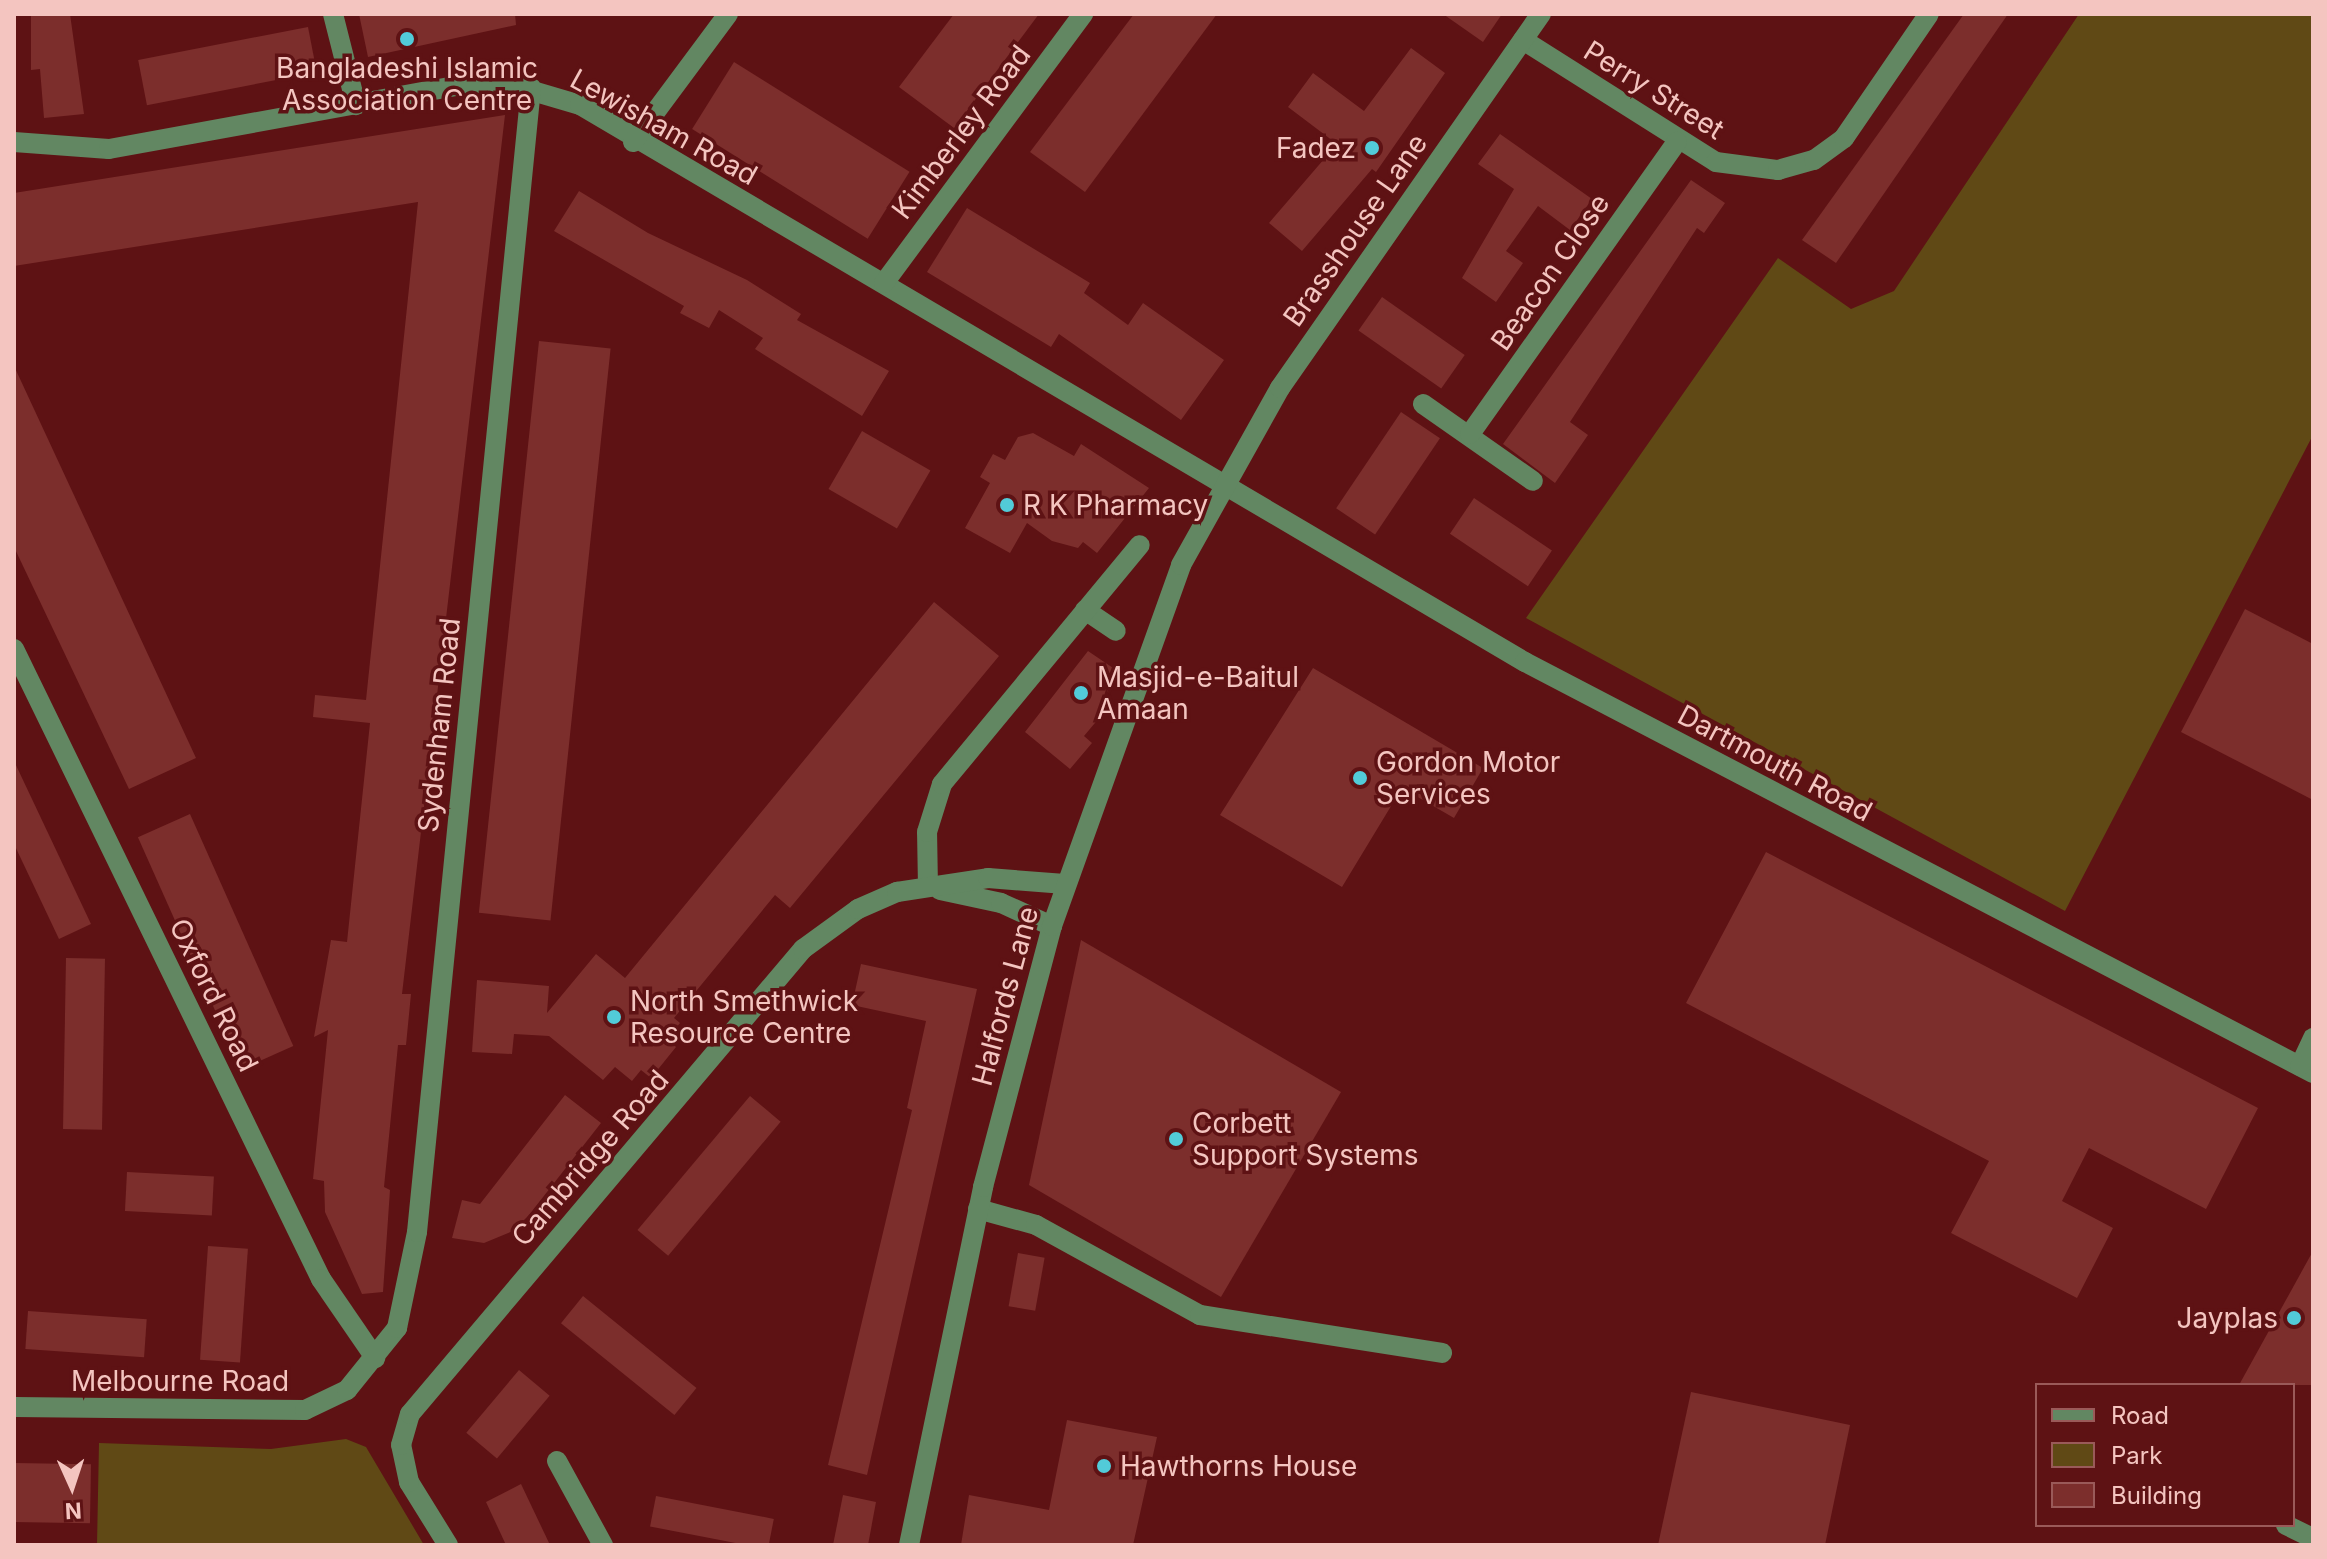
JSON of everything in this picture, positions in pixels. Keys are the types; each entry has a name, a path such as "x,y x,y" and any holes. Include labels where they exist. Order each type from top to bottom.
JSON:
{"street":[{"path":"333,14 356,105"},
{"path":"633,142 728,14"},
{"name":"Kimberley Road","path":"884,283 1083,14"},
{"name":"Brasshouse Lane","path":"1222,482 1328,315 1541,14"},
{"name":"Perry Street","path":"1523,40 1677,142 1742,167 1778,170 1814,160 1844,138 1929,14"},
{"name":"Lewisham Road","path":"14,142 109,149 467,84 531,88 580,105 633,142 884,283 1082,407 1222,482"},
{"name":"Sydenham Road","path":"375,1358 397,1328 409,1296 417,1232 531,88"},
{"name":"Beacon Close","path":"1470,434 1677,142"},
{"path":"1423,404 1533,481"},
{"name":"Halfords Lane","path":"909,1545 978,1209 1052,926 1181,565 1222,482"},
{"name":"Dartmouth Road","path":"1222,482 1525,662 2306,1069"},
{"path":"928,887 927,832 942,784 1140,545"},
{"path":"1085,610 1116,631"},
{"name":"Oxford Road","path":"14,649 321,1279 375,1358"},
{"name":"Cambridge Road","path":"448,1545 409,1482 401,1445 410,1414 803,949 858,909 928,887 988,878 1065,884"},
{"name":"Cambridge Road","path":"928,887 1001,903 1052,926"},
{"path":"2306,1069 2313,1038"},
{"path":"978,1209 1036,1225 1200,1315 1442,1353"},
{"name":"Melbourne Road","path":"14,1407 281,1414 347,1390 375,1358"},
{"path":"557,1461 609,1544"},
{"path":"2290,1527 2313,1538"}],"green space":[{"path":"2079,14 2313,14 2313,435 2065,911 1526,618 1778,258 1851,309 1894,291"},
{"path":"346,1439 366,1447 424,1545 97,1545 99,1443 271,1449"}],"building":[{"path":"31,14 70,14 84,114 44,118 40,69 31,70"},
{"name":"Bangladeshi Islamic Association Centre","path":"359,14 515,14 516,25 368,57"},
{"path":"954,14 1039,14 954,128 899,87"},
{"path":"1134,14 1217,14 1085,192 1030,152"},
{"path":"1443,14 1502,14 1483,42"},
{"path":"1964,14 2008,14 1836,263 1802,240"},
{"path":"308,27 317,72 147,105 138,60"},
{"path":"1411,48 1445,73 1376,172 1372,169 1302,251 1269,223 1337,144 1288,107 1313,73 1364,111"},
{"path":"734,62 910,172 868,239 692,129"},
{"path":"505,115 402,994 411,994 406,1045 398,1045 384,1187 390,1190 383,1292 362,1294 325,1212 324,1181 313,1179 328,1030 314,1037 331,940 347,942 370,723 313,717 315,695 366,700 418,202 14,266 14,193"},
{"path":"1500,134 1592,199 1570,230 1538,206 1506,251 1523,263 1496,302 1462,278 1514,189 1478,164"},
{"path":"1691,180 1725,203 1704,233 1697,228 1570,422 1588,435 1555,483 1503,444"},
{"path":"579,191 648,233 747,280 801,314 797,320 889,371 862,416 755,349 763,338 719,310 709,328 680,313 684,306 554,231"},
{"path":"967,208 1090,283 1084,293 1128,325 1143,303 1224,360 1181,420 1059,334 1051,347 927,272"},
{"path":"1382,297 1465,355 1441,389 1358,331"},
{"path":"539,341 611,349 551,920 479,913"},
{"path":"14,366 196,758 129,789 14,547"},
{"path":"1401,412 1440,438 1375,534 1336,508"},
{"path":"862,431 930,470 897,529 828,489"},
{"path":"1033,433 1074,456 1081,444 1149,488 1097,553 1083,542 1078,548 1052,541 1027,523 1010,553 965,528 990,483 980,477 993,454 1005,460 1018,437"},
{"path":"1474,498 1552,551 1528,586 1450,534"},
{"path":"934,602 999,656 790,908 775,895 674,1018 680,1023 667,1039 676,1047 651,1078 641,1070 632,1081 615,1067 603,1080 549,1036 514,1034 512,1054 472,1052 477,980 549,986 547,1013 596,954 625,978"},
{"path":"2245,609 2313,644 2313,800 2181,732"},
{"name":"Masjid-e-Baitul Amaan","path":"1088,651 1116,670 1100,717 1084,736 1092,743 1070,769 1025,732"},
{"name":"Gordon Motor Services","path":"1313,668 1483,768 1454,818 1402,788 1342,887 1220,815"},
{"path":"14,761 91,924 59,939 14,844"},
{"path":"190,814 293,1046 241,1069 138,837"},
{"path":"1766,852 2258,1108 2206,1209 2089,1148 2062,1201 2113,1228 2077,1298 1951,1233 1989,1161 1686,1003"},
{"name":"Corbett Support Systems","path":"1081,940 1341,1092 1221,1297 1029,1185"},
{"path":"66,958 105,959 102,1130 63,1129"},
{"path":"861,964 977,989 867,1475 828,1465 912,1110 907,1108 926,1021 852,1005"},
{"path":"565,1095 601,1123 529,1215 513,1231 484,1243 452,1238 462,1200 480,1204"},
{"path":"750,1096 781,1122 668,1256 638,1230"},
{"path":"127,1172 214,1177 212,1215 125,1211"},
{"path":"208,1246 248,1249 240,1363 200,1360"},
{"name":"Jayplas","path":"2313,1251 2313,1385 2240,1383"},
{"path":"1018,1253 1045,1258 1035,1311 1009,1306"},
{"path":"583,1296 696,1388 674,1415 561,1323"},
{"path":"28,1311 147,1319 144,1357 25,1349"},
{"path":"519,1370 550,1396 497,1459 466,1433"},
{"path":"1691,1392 1850,1425 1825,1545 1658,1545"},
{"name":"Hawthorns House","path":"1067,1420 1157,1437 1133,1545 961,1545 969,1495 1049,1510"},
{"path":"14,1463 91,1464 90,1523 14,1522"},
{"path":"521,1484 550,1545 506,1545 486,1502"},
{"path":"843,1495 876,1502 868,1545 833,1545"},
{"path":"656,1496 774,1519 769,1545 746,1545 650,1526"}],"place":[{"name":"Bangladeshi Islamic Association Centre","path":"407,39"},
{"name":"Fadez","path":"1372,148"},
{"name":"R K Pharmacy","path":"1007,505"},
{"name":"Masjid-e-Baitul Amaan","path":"1081,693"},
{"name":"Gordon Motor Services","path":"1360,778"},
{"name":"North Smethwick Resource Centre","path":"614,1017"},
{"name":"Corbett Support Systems","path":"1176,1139"},
{"name":"Jayplas","path":"2294,1318"},
{"name":"Hawthorns House","path":"1104,1466"}]}
